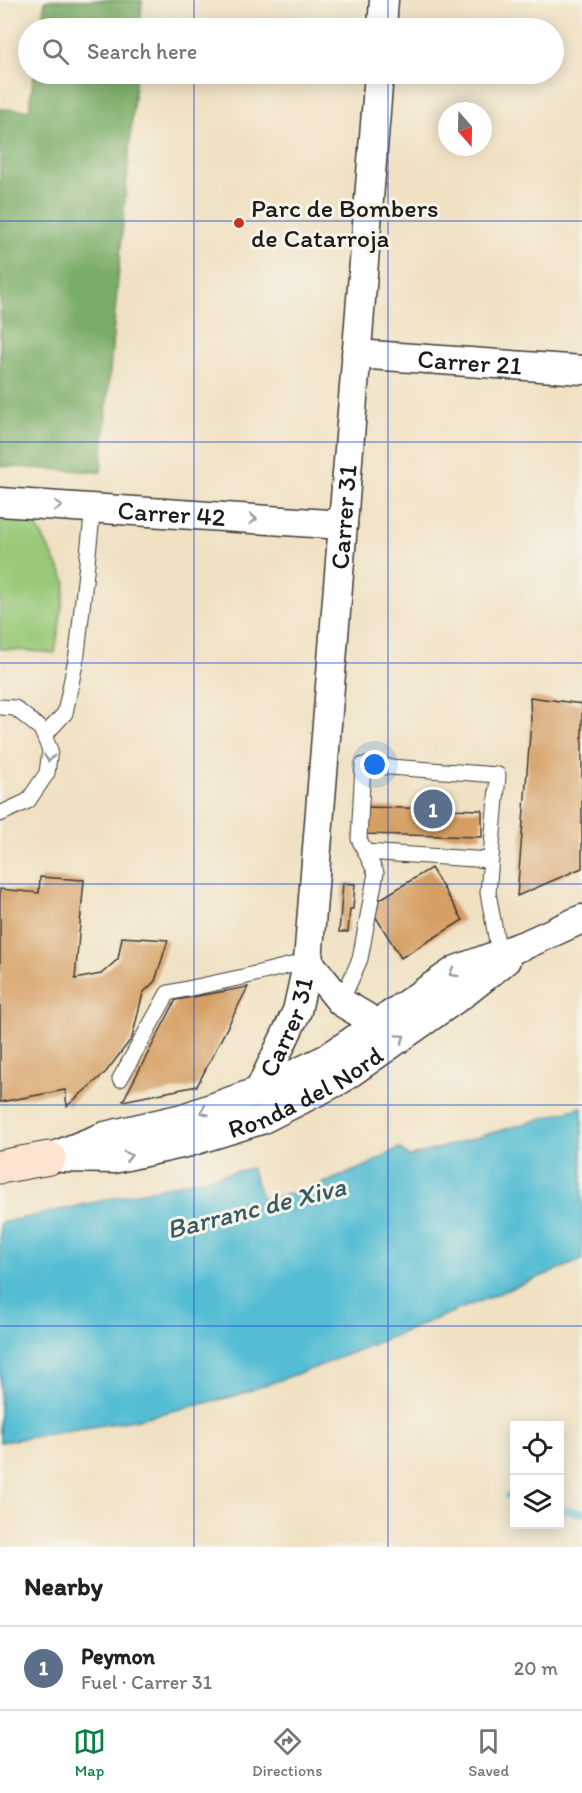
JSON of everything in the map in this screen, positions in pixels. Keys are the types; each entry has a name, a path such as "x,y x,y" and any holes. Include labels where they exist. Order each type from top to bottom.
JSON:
{"street":[{"path":"383,18 384,0"},
{"name":"Carrer 31","path":"259,1091 297,1011 308,961 378,84"},
{"name":"Carrer 21","path":"356,354 582,370"},
{"name":"Carrer 42","path":"0,502 343,525"},
{"name":"Ronda del Nord","path":"0,1167 49,1158 105,1136 183,1118 259,1091 326,1059 456,970 526,944 582,919"},
{"name":"Ronda del Nord","path":"49,1158 113,1159 190,1142 261,1120 340,1080 467,991 526,944"},
{"name":"Carrer 31","path":"308,961 341,1002 378,1024"}],"lane":[{"path":"44,736 65,713 77,654 93,508"},
{"path":"0,706 15,708 41,729 50,750 47,773 28,801 0,814"},
{"path":"341,1002 360,958 376,873 359,840 363,765 498,775 488,893 499,953"},
{"path":"365,852 490,860"},
{"path":"120,1079 168,993 308,961"}],"green space":[{"path":"45,0 142,0 141,18 42,18"},
{"path":"33,84 135,84 101,472 0,466 0,109 29,110"},
{"path":"0,519 34,521 66,581 55,653 0,649"}],"water":[{"name":"Barranc de Xiva","path":"582,1107 582,1260 319,1366 235,1396 134,1420 0,1442 0,1223 251,1168 263,1200 309,1189 366,1166 399,1148 409,1157"}],"building":[{"path":"530,697 582,704 582,868 517,896 531,722"},
{"path":"366,807 482,810 482,837 365,834"},
{"path":"431,868 463,920 401,958 369,906"},
{"path":"40,877 84,880 75,979 101,974 118,959 122,937 168,940 155,981 143,993 132,1038 106,1072 67,1106 65,1090 0,1102 0,889 39,893"},
{"path":"343,883 355,884 348,932 339,932"},
{"path":"248,987 197,1086 123,1101 176,1000"}],"waterway":[{"path":"564,1510 582,1513"}],"place":[{"name":"Parc de Bombers de Catarroja","path":"239,223"},
{"name":"Peymon","path":"433,809"}]}
